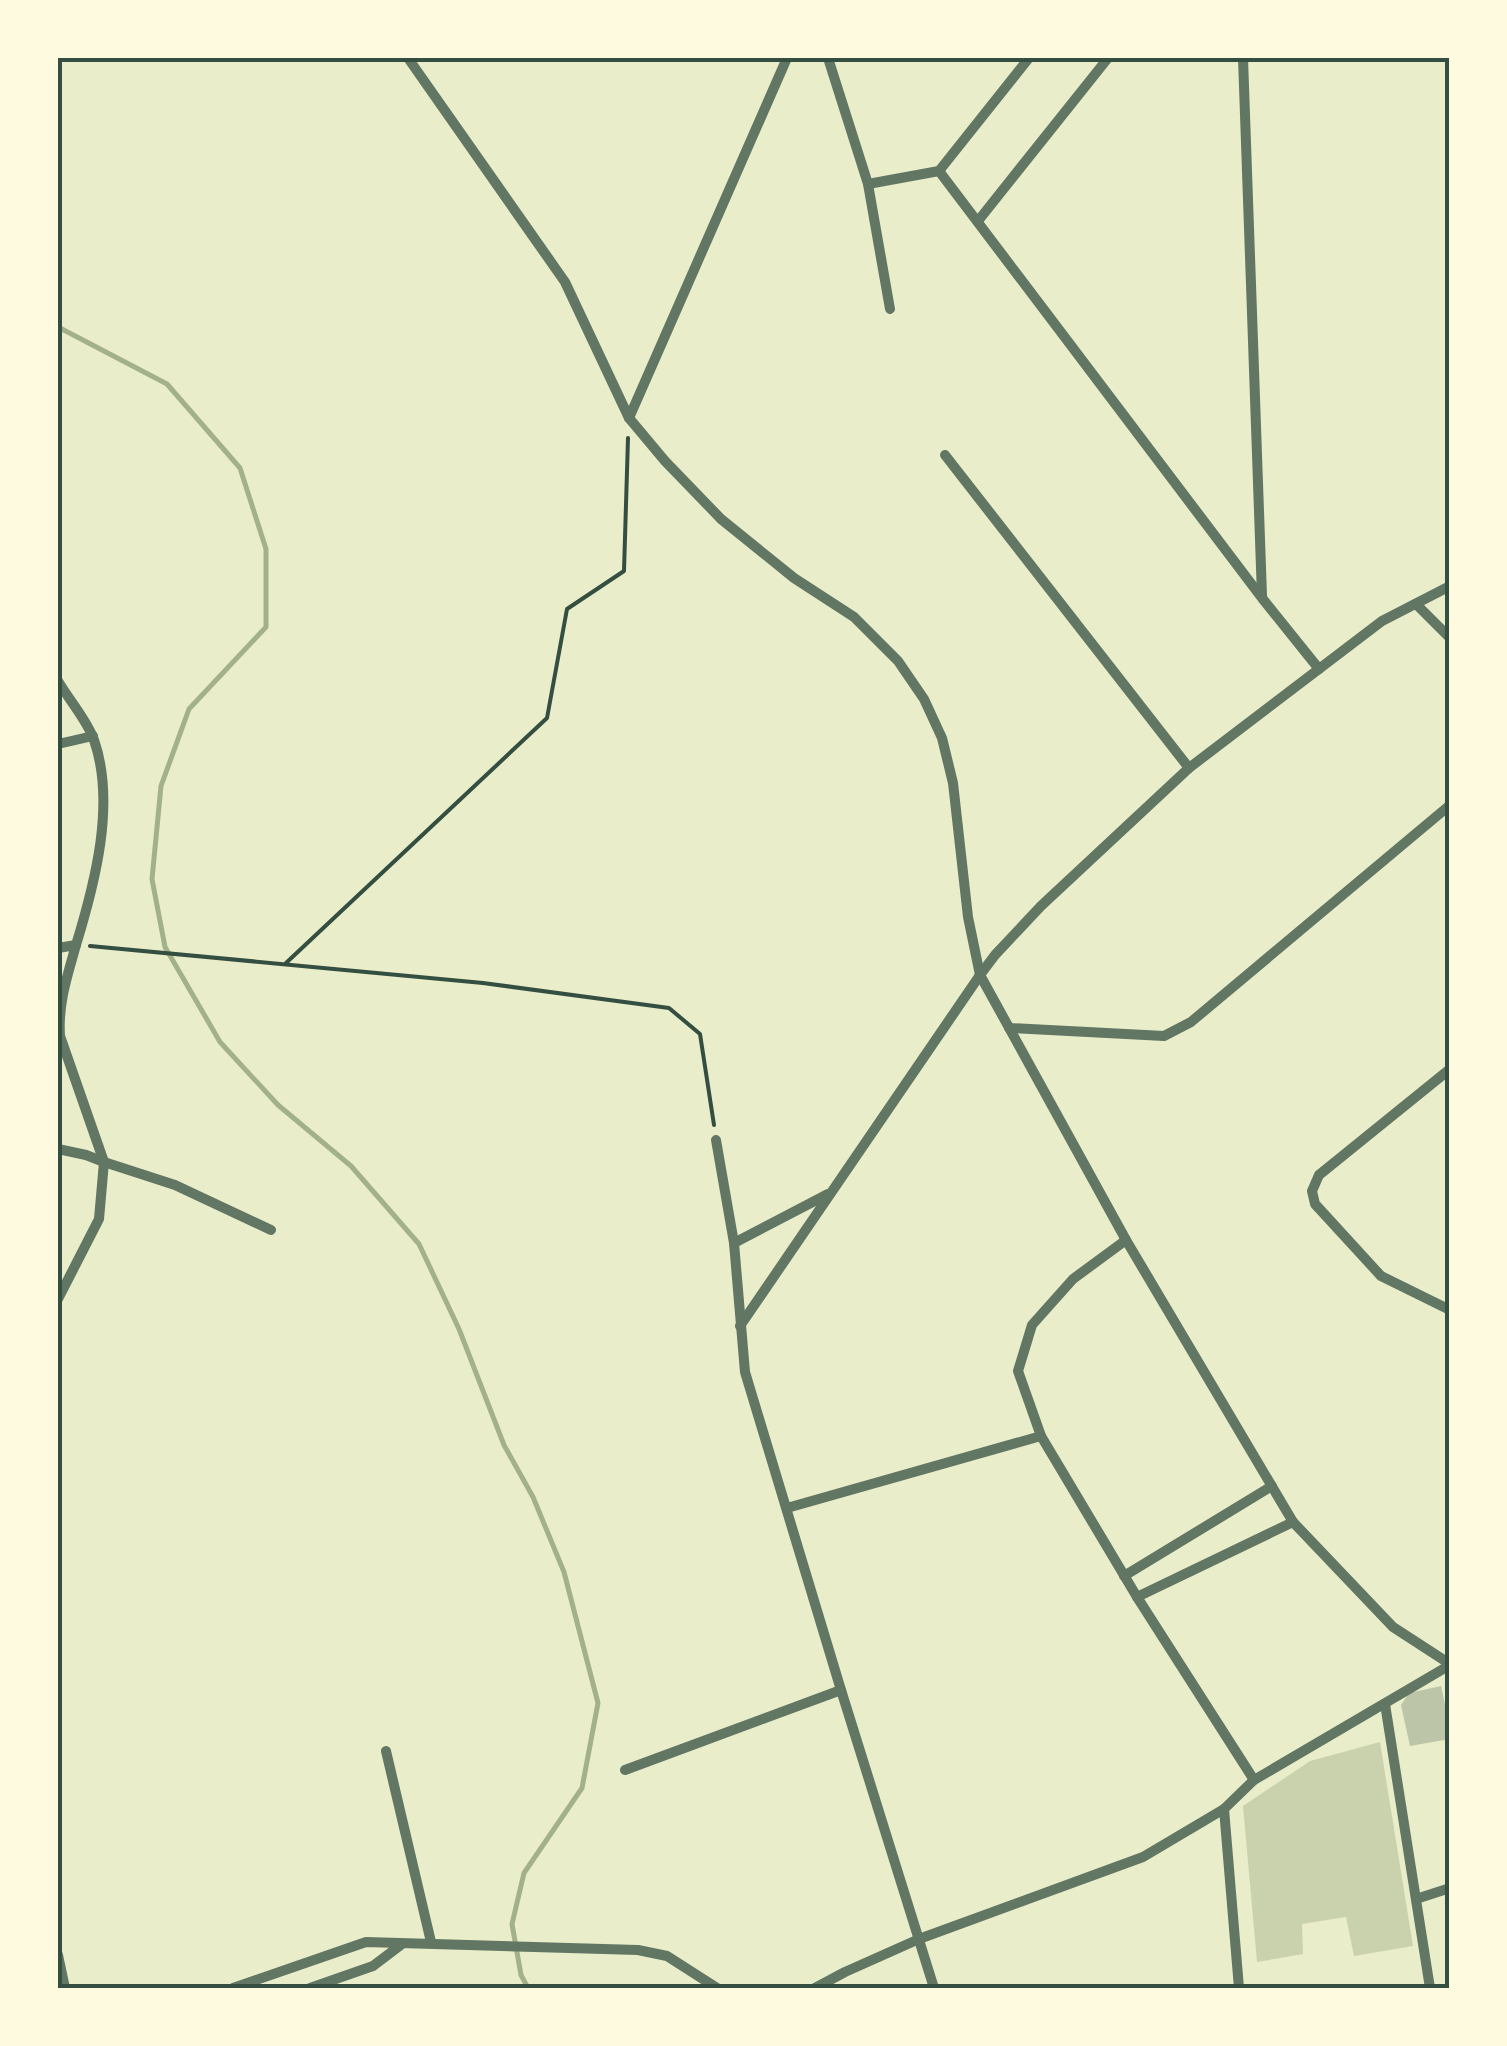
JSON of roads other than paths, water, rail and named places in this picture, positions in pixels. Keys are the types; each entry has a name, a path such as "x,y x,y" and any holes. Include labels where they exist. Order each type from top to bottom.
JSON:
{"street":[{"path":"408,58 565,282 629,418 721,519 794,578 854,617 898,661 924,699 942,738 953,783 968,917 980,975 1126,1240 1293,1522 1393,1627 1450,1664 1254,1780 1224,1809 1143,1857 918,1938 815,1988"},
{"path":"629,418 787,58"},
{"path":"828,58 868,184 890,309"},
{"path":"868,184 939,171 1029,58"},
{"path":"978,221 1108,58"},
{"path":"1243,58 1262,598"},
{"path":"939,171 1319,668"},
{"path":"945,455 1189,768"},
{"path":"740,1326 980,975 1041,906 1189,768 1382,621 1450,586"},
{"path":"1416,604 1450,638"},
{"path":"58,681 92,736 102,768 104,819 89,899 62,989 59,1014 60,1036 104,1162 99,1219 58,1299"},
{"path":"58,744 92,736"},
{"path":"1009,1028 1164,1036 1191,1022 1450,805"},
{"path":"58,948 76,945"},
{"path":"1450,1069 1319,1176 1312,1191 1315,1204 1380,1276 1450,1310"},
{"path":"716,1140 734,1242 745,1372 934,1988"},
{"path":"58,1150 86,1154 175,1185 271,1230"},
{"path":"734,1242 829,1194"},
{"path":"1126,1240 1073,1280 1032,1324 1018,1371 1041,1436 1137,1597 1254,1780"},
{"path":"787,1508 1041,1436"},
{"path":"1124,1576 1272,1486"},
{"path":"1137,1597 1293,1522"},
{"path":"625,1770 841,1690"},
{"path":"1385,1704 1430,1988"},
{"path":"386,1751 431,1942"},
{"path":"1224,1809 1240,1988"},
{"path":"1416,1900 1450,1888"},
{"path":"233,1988 366,1942 431,1942 638,1950 667,1956 717,1988"},
{"path":"310,1988 373,1966 403,1943"},
{"path":"58,1956 66,1988"}],"waterway":[{"path":"58,327 167,384 240,468 266,549 266,627 189,709 161,786 152,879 165,947 220,1042 278,1105 351,1166 419,1244 459,1329 504,1445 533,1497 564,1572 598,1703 582,1788 524,1873 512,1924 521,1975 528,1988"}]}
